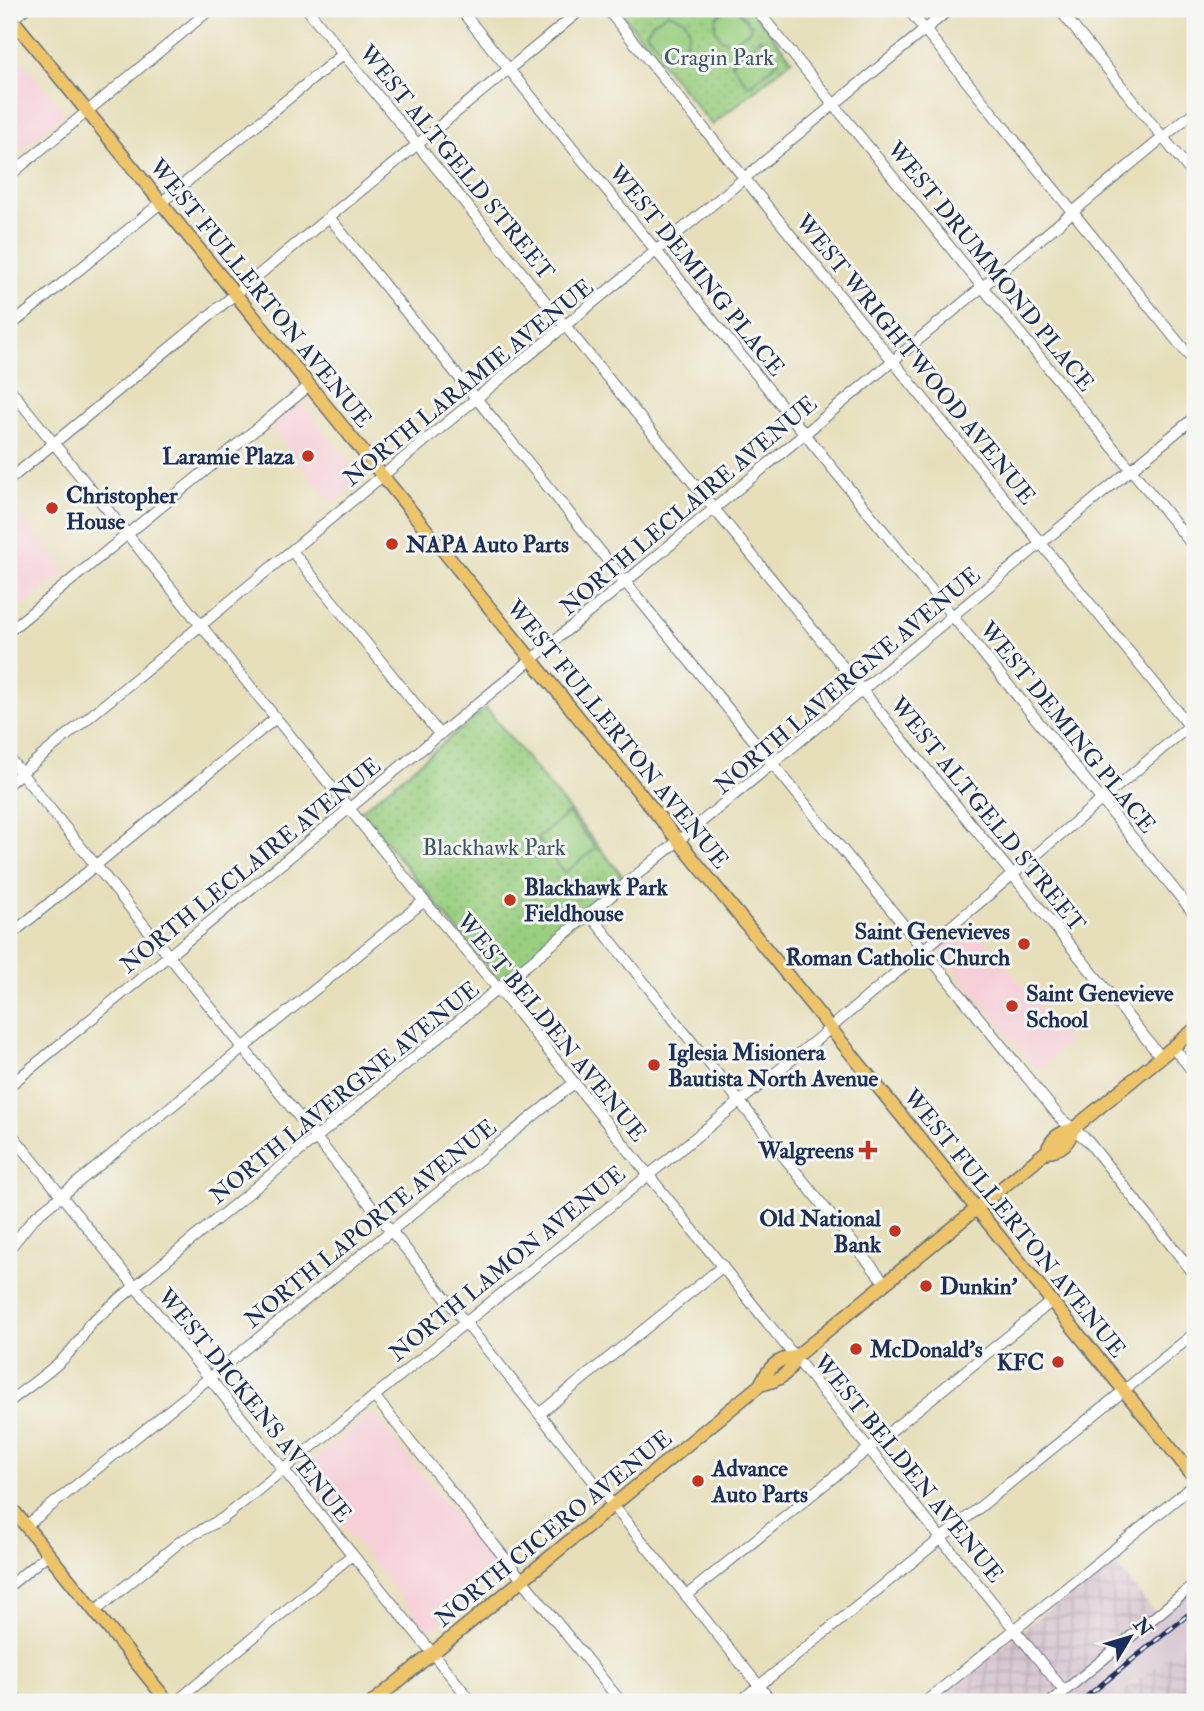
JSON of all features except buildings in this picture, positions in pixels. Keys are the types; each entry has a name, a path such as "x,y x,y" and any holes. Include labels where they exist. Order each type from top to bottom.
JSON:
{"main road":[{"name":"WEST FULLERTON AVENUE","path":"11,17 1195,1478"},
{"name":"NORTH CICERO AVENUE","path":"373,1702 760,1385 776,1381 792,1369 795,1357 1047,1151 1058,1150 1070,1140 1073,1129 1195,1029"},
{"path":"9,1504 168,1702"}],"street":[{"path":"11,17 25,9"},
{"path":"9,176 211,9"},
{"name":"WEST ALTGELD STREET","path":"307,9 1161,1057"},
{"name":"WEST DEMING PLACE","path":"460,9 1195,915"},
{"path":"9,480 582,9"},
{"name":"WEST WRIGHTWOOD AVENUE","path":"607,9 1193,727"},
{"name":"WEST DRUMMOND PLACE","path":"756,9 1195,548"},
{"path":"908,9 1195,363"},
{"name":"NORTH LARAMIE AVENUE","path":"9,783 950,9"},
{"path":"1059,9 1195,177"},
{"path":"9,327 343,54"},
{"name":"NORTH LECLAIRE AVENUE","path":"9,1086 715,509 1195,111"},
{"path":"329,217 1061,1119 1087,1140 1195,1275"},
{"path":"9,631 309,386"},
{"name":"WEST BELDEN AVENUE","path":"9,388 723,1266 1064,1691"},
{"name":"NORTH LAVERGNE AVENUE","path":"9,1402 69,1353 82,1340 89,1324 591,916 1195,417"},
{"path":"292,551 440,735"},
{"path":"9,936 276,718"},
{"name":"NORTH LAMON AVENUE","path":"94,1611 181,1541 222,1519 740,1102 1101,799 1193,727"},
{"path":"9,758 772,1702"},
{"path":"9,1249 34,1219 424,901"},
{"path":"591,916 885,1283"},
{"path":"1173,1047 1195,1074"},
{"name":"NORTH LAPORTE AVENUE","path":"26,1525 574,1083"},
{"name":"WEST DICKENS AVENUE","path":"9,1131 472,1702"},
{"path":"539,1414 723,1266"},
{"path":"686,1596 1052,1301"},
{"path":"739,1702 1195,1333"},
{"path":"374,1396 621,1702"},
{"path":"925,1702 1195,1484"},
{"path":"9,1586 48,1553"},
{"path":"176,1702 352,1555"},
{"path":"1051,1702 1195,1584"},
{"path":"9,1689 19,1702"}],"shaded area":[{"path":"9,44 65,113 9,159"},
{"name":"Laramie Plaza","path":"301,402 362,479 332,504 271,427"},
{"path":"9,500 67,571 9,618"},
{"name":"Saint Genevieve School","path":"971,922 1069,1042 1037,1070 938,949"},
{"path":"372,1413 502,1572 429,1632 299,1472"},
{"path":"1111,1559 1159,1618 1055,1702 933,1702"},
{"path":"1195,1588 1195,1634 1107,1702 1055,1702"},
{"path":"1195,1634 1195,1702 1107,1702 1126,1689"}],"green space":[{"name":"Cragin Park","path":"618,9 751,9 792,60 712,125"},
{"path":"726,9 737,9 751,26 750,30 732,43 721,39 715,29 716,18"},
{"path":"668,13 684,19 690,30 685,44 674,51 662,50 646,33 653,22"},
{"path":"760,38 779,61 749,86 731,63"},
{"name":"Blackhawk Park","path":"486,708 626,880 500,983 361,811"},
{"path":"568,813 596,848 565,873 537,839"}],"railway":[{"path":"1080,1702 1195,1609"}],"place":[{"name":"Laramie Plaza","path":"308,456"},
{"name":"Christopher House","path":"52,508"},
{"name":"NAPA Auto Parts","path":"392,544"},
{"name":"Blackhawk Park Fieldhouse","path":"510,900"},
{"name":"Saint Genevieves Roman Catholic Church","path":"1024,944"},
{"name":"Saint Genevieve School","path":"1012,1006"},
{"name":"Iglesia Misionera Bautista North Avenue","path":"654,1065"},
{"name":"Walgreens","path":"868,1150"},
{"name":"Old National Bank","path":"895,1231"},
{"name":"Dunkin'","path":"926,1286"},
{"name":"McDonald's","path":"856,1349"},
{"name":"KFC","path":"1058,1362"},
{"name":"Advance Auto Parts","path":"698,1481"}]}
